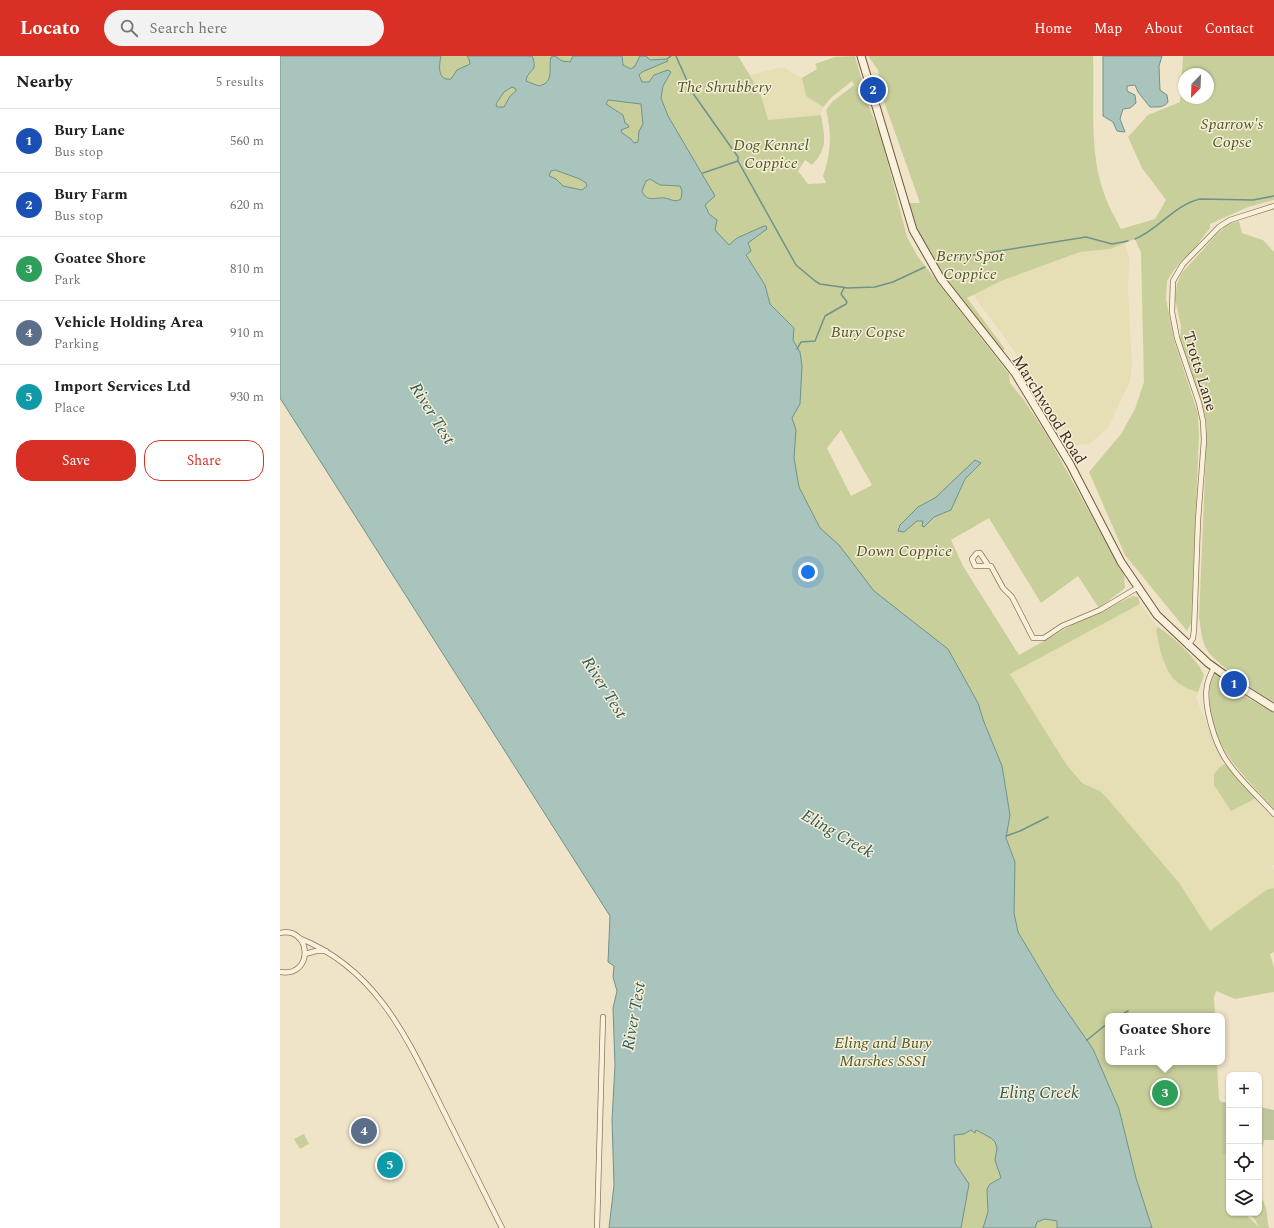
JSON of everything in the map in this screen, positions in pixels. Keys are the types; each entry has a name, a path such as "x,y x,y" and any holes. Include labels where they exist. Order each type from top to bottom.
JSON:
{"street":[{"name":"Marchwood Road","path":"861,56 913,230 941,279 1015,373 1070,464 1121,562 1137,588 1157,615 1188,646 1214,668 1274,708"},
{"name":"Trotts Lane","path":"1188,646 1193,638 1194,630 1198,520 1204,440 1199,403 1184,360 1172,312 1172,281 1183,264 1219,226 1230,220 1274,206"},
{"path":"988,565 991,566 1003,588 1012,598 1033,638 1044,638 1062,626 1100,610 1137,588"},
{"path":"1214,668 1208,678 1205,691 1209,718 1216,742 1227,761 1274,814"},
{"path":"280,972 287,972 297,968 301,964 305,954 303,943 299,938 294,934 281,931"},
{"path":"299,938 320,946 351,968 367,983 386,1005 407,1037 502,1228"},
{"path":"305,954 316,951 326,951"},
{"path":"597,1228 603,1017"}],"shaded area":[{"path":"782,67 802,78 806,96 823,107 821,115 768,120 760,92 750,75"},
{"path":"1125,243 1129,259 1128,290 1132,365 1130,381 1108,428 1089,444 1075,445 1062,428 1010,345 973,295 1001,281 1080,252 1110,249"},
{"path":"1140,604 1158,627 1156,630 1165,666 1182,686 1198,692 1196,698 1225,764 1220,767 1255,798 1274,820 1274,865 1272,866 1274,871 1274,888 1266,890 1210,932 1180,884 1100,791 1082,783 1066,764 1010,674"}],"green space":[{"path":"290,56 738,56 760,92 768,120 821,115 824,129 824,142 821,153 812,165 805,160 798,171 808,184 826,183 823,176 828,160 830,135 826,110 832,102 854,85 852,81 832,97 823,107 806,96 802,78 817,69 815,64 835,57 855,56 869,107 881,136 907,237 918,257 1009,374 1010,383 1024,400 1048,437 1124,575 1125,588 1099,608 1078,576 1041,603 989,518 951,540 963,566 1019,655 1072,625 1133,596 1138,597 1140,604 1010,674 1066,764 1082,783 1100,791 1107,798 1180,884 1210,931 1266,890 1274,888 1274,952 1270,954 1274,968 1274,992 1235,999 1216,991 1214,998 1215,1013 1105,1013 1105,1065 1217,1065 1219,1100 1222,1102 1222,1155 1226,1154 1226,1216 1247,1216 1259,1227 1251,1216 1262,1216 1262,1199 1266,1207 1269,1228 682,1228 667,1067","holes":["841,430 872,485 851,496 827,448"]},
{"path":"868,56 1093,56 1093,127 1096,162 1107,200 1121,229 1155,219 1166,200 1142,168 1128,137 1148,115 1178,103 1214,104 1214,68 1182,68 1183,56 1274,56 1274,200 1248,207 1210,224 1210,228 1193,250 1181,261 1167,281 1166,299 1174,340 1198,414 1199,436 1191,623 1187,631 1125,555 1089,472 1121,434 1135,409 1144,382 1141,253 1135,239 1110,249 1080,252 1001,281 967,298 1005,349 1002,351 938,268 919,233 908,203 920,203 881,93 878,70"},
{"path":"1239,221 1242,233 1263,240 1274,252 1274,702 1248,686 1219,663 1207,650 1202,638 1199,617 1207,429 1205,414 1180,339 1181,326 1175,299 1177,284 1181,274 1216,235 1228,224"},
{"path":"1158,627 1171,636 1201,669 1204,675 1198,692 1188,689 1171,676 1161,653 1156,630"},
{"path":"1215,673 1248,698 1274,713 1274,809 1235,765 1224,750 1217,734 1212,717 1210,697 1211,675"},
{"path":"1225,764 1256,798 1231,811 1214,785 1214,774"},
{"path":"1222,1102 1226,1103 1226,1154 1222,1155"},
{"path":"1262,1108 1274,1110 1274,1140 1264,1140 1262,1148"},
{"path":"304,1134 309,1144 300,1149 294,1139"}],"water":[{"path":"280,56 441,56 441,75 443,78 451,79 457,70 470,64 467,56 532,56 534,68 527,77 526,81 539,86 544,84 549,78 551,57 555,56 562,61 570,62 573,56 622,56 623,65 631,69 635,66 640,56 646,56 650,60 666,59 668,61 642,72 639,75 642,82 649,82 654,75 668,70 671,72 663,86 661,98 668,116 715,196 705,205 709,214 717,220 715,230 729,245 737,238 764,226 766,226 767,229 748,243 751,251 746,255 765,285 770,304 794,328 793,340 800,352 802,366 800,404 792,418 796,430 794,458 799,487 820,528 839,545 874,591 948,649 978,703 1002,766 1010,815 1006,838 1015,862 1014,913 1018,932 1055,994 1093,1049 1119,1109 1136,1178 1152,1228 1057,1228 1057,1221 1045,1219 1037,1222 1035,1228 983,1228 988,1212 987,1189 990,1184 1001,1178 995,1160 997,1148 995,1142 991,1138 976,1130 975,1133 971,1130 964,1134 954,1135 955,1163 969,1184 961,1228 609,1228 614,1185 612,1120 615,1065 613,1008 617,991 613,977 614,966 608,962 610,916 280,398","holes":["512,87 516,89 504,107 497,107 496,104 504,92","608,100 641,104 643,124 639,131 638,142 634,143 622,133 621,130 629,127 625,123 623,115 606,104","555,170 580,179 586,183 587,186 582,190 563,186 556,179 549,176 551,171","650,179 660,185 680,186 682,191 681,199 675,201 665,198 652,199 646,197 642,191 646,181"]},
{"path":"1103,56 1162,56 1159,66 1160,90 1167,95 1168,102 1162,106 1150,107 1138,92 1135,85 1127,86 1127,91 1135,95 1136,103 1130,108 1123,109 1120,119 1125,132 1117,131 1113,122 1103,116"},
{"path":"975,460 981,463 965,479 951,510 934,517 924,527 922,526 923,521 917,521 904,532 898,531 900,525 918,507 935,498"}],"waterway":[{"path":"667,59 671,56"},
{"path":"676,56 692,92 738,157 738,161"},
{"path":"703,173 738,161 796,265 820,284 848,288 875,287 893,282 925,267"},
{"path":"1135,239 1144,235 1182,206 1200,199 1253,200 1274,196"},
{"path":"949,259 1086,237 1112,244 1128,241"},
{"path":"797,349 801,342 815,341 825,316 846,304 847,302 841,294 844,288"},
{"path":"1006,836 1020,831 1048,817"},
{"path":"1124,1013 1128,1011"},
{"path":"1087,1040 1105,1025"}],"place":[{"name":"Bury Farm","path":"873,90"},
{"name":"Bury Lane","path":"1234,684"},
{"name":"Goatee Shore","path":"1165,1093"},
{"name":"Vehicle Holding Area","path":"364,1131"},
{"name":"Import Services Ltd","path":"390,1165"}],"park label":[{"name":"The Shrubbery","path":"724,86"},
{"name":"Sparrow's Copse","path":"1232,132"},
{"name":"Dog Kennel Coppice","path":"771,153"},
{"name":"Berry Spot Coppice","path":"970,264"},
{"name":"Bury Copse","path":"868,331"},
{"name":"Down Coppice","path":"904,550"},
{"name":"Eling and Bury Marshes SSSI","path":"883,1051"}],"water label":[{"name":"River Test","path":"433,413"},
{"name":"River Test","path":"605,687"},
{"name":"Eling Creek","path":"838,833"},
{"name":"River Test","path":"633,1016"},
{"name":"Eling Creek","path":"1039,1092"}]}
